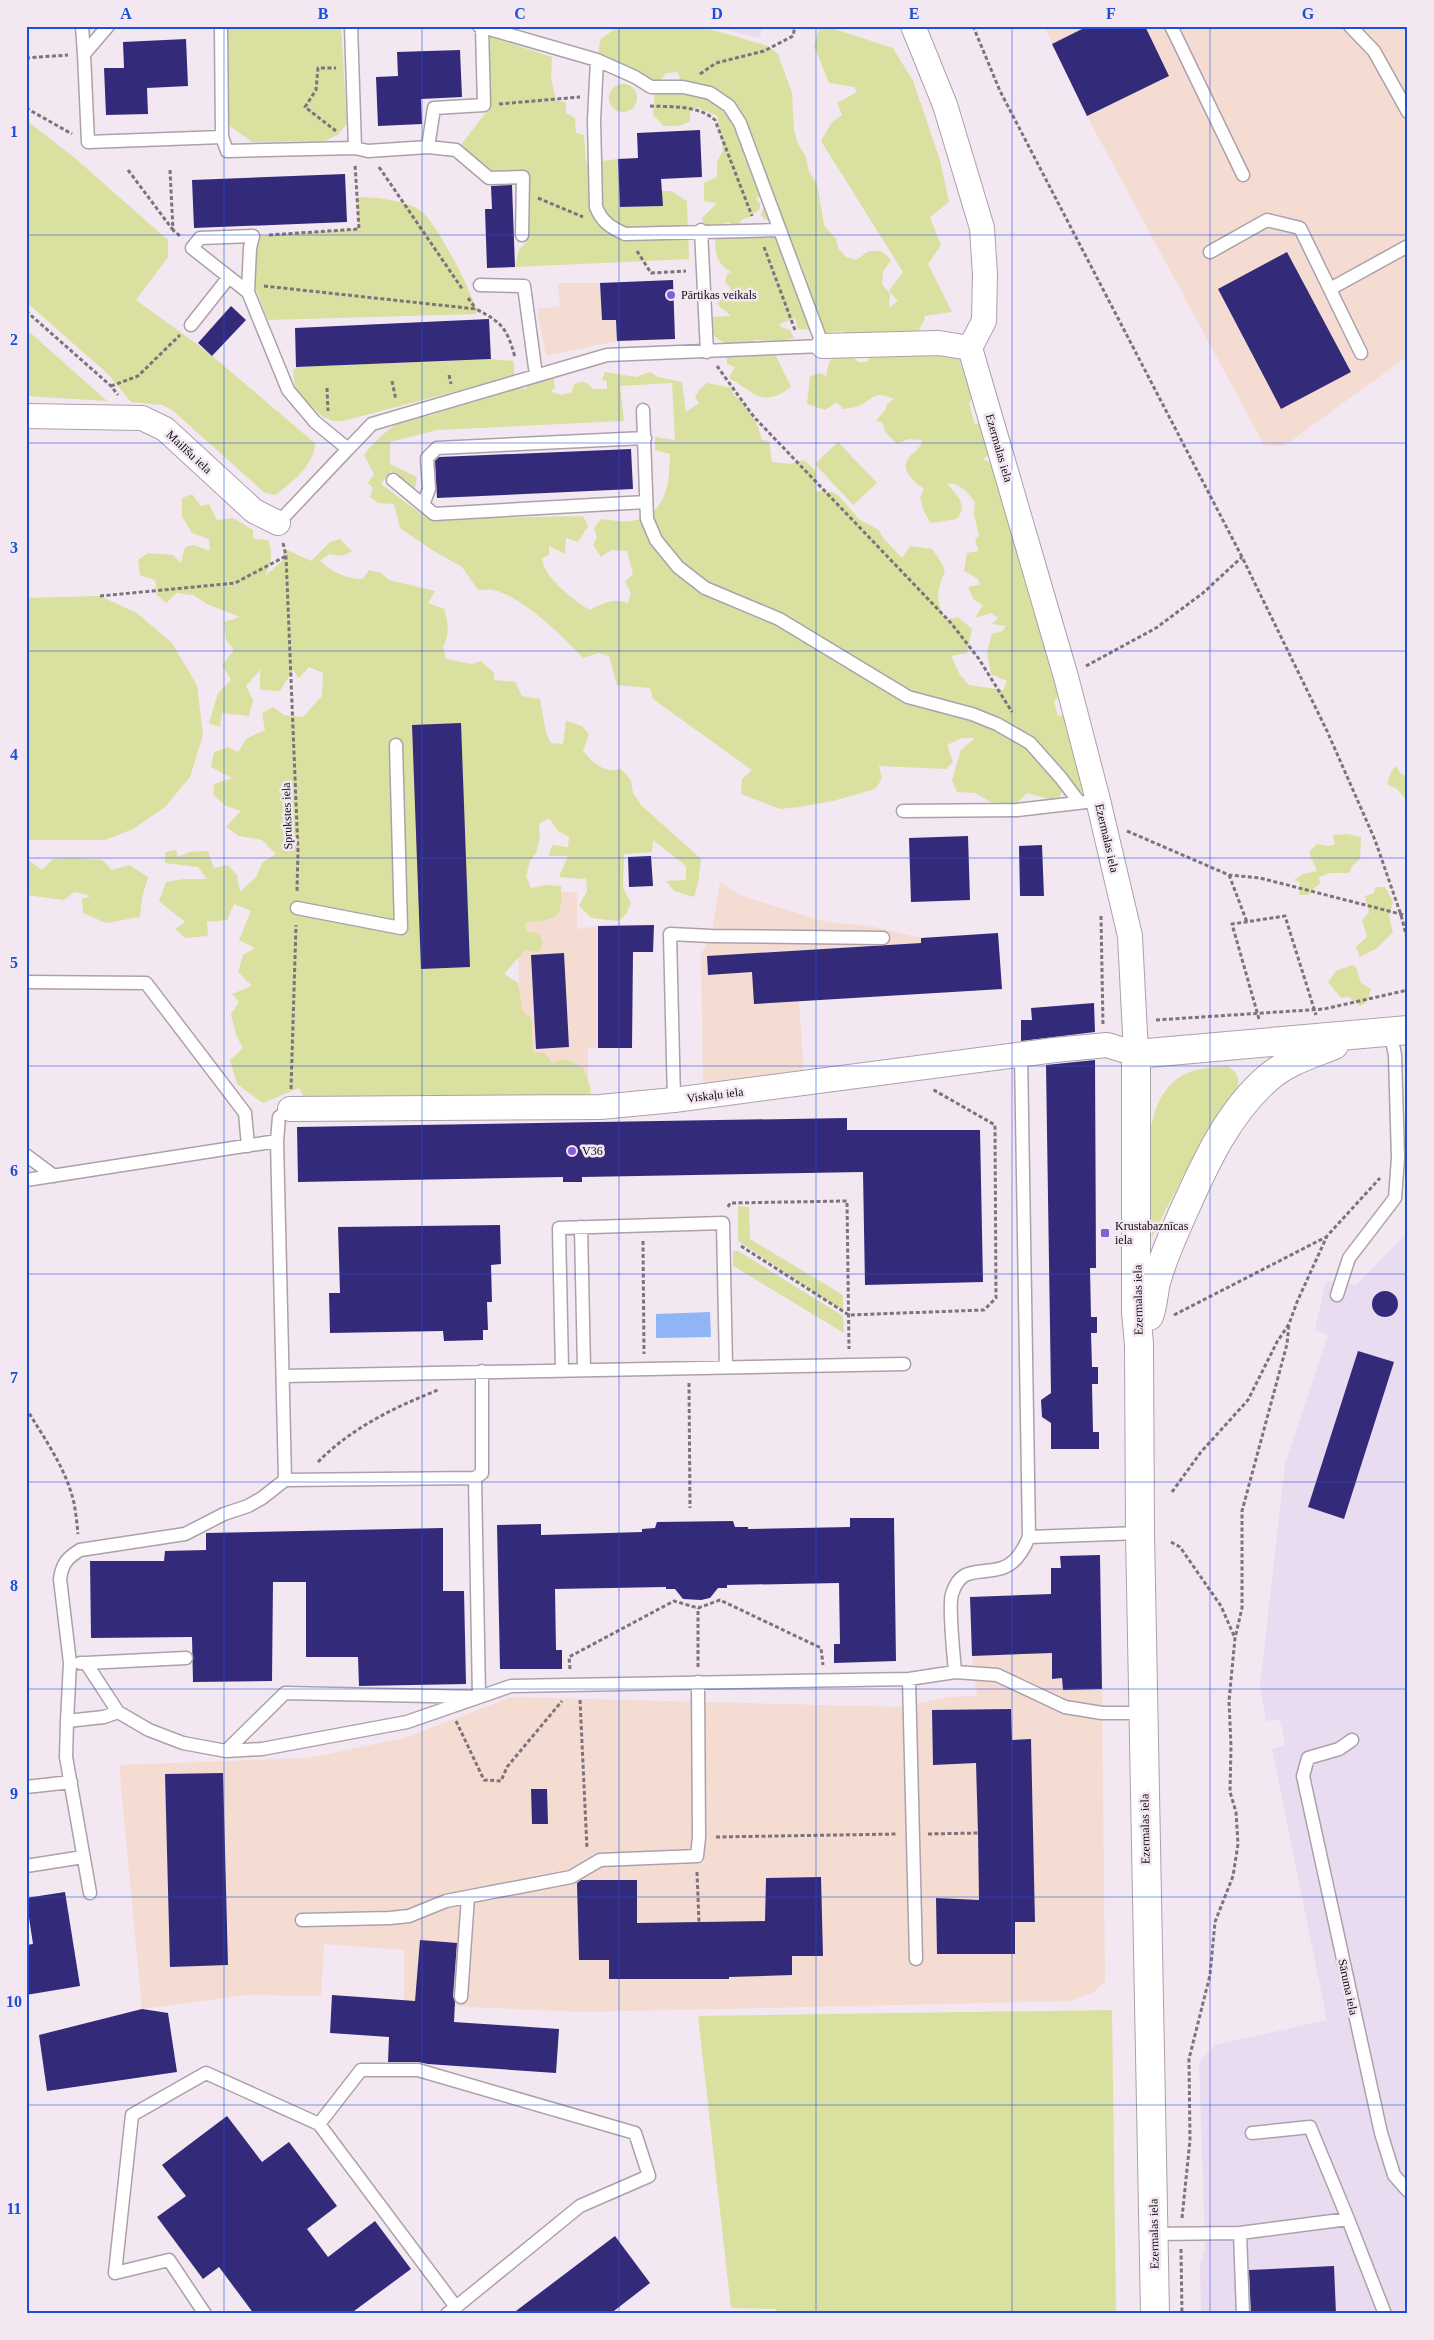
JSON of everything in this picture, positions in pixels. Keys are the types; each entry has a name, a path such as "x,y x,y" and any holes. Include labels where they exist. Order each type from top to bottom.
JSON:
{"street":[{"path":"812,347 939,344 970,348 984,321 985,275 982,228 945,105 913,26"},
{"name":"Ezermalas iela","path":"970,348 1066,677 1089,802 1130,936 1136,1054 1136,1312 1139,1344 1140,1533 1155,2314"},
{"name":"Mailīšu iela","path":"26,416 142,418 165,429 254,511 278,523"},
{"path":"1136,1054 1399,1031"},
{"name":"Ezermalas iela","path":"1139,1344 1151,1311 1157,1279 1168,1248 1203,1169 1222,1133 1254,1092 1270,1076 1295,1061 1356,1036"},
{"name":"Viskaļu iela","path":"290,1109 600,1107 674,1100 1107,1045 1136,1054"},
{"path":"1233,1045 1249,1056 1256,1074 1254,1092"}],"lane":[{"path":"82,26 88,142 222,137"},
{"path":"84,54 108,26"},
{"path":"221,26 222,137 227,151 355,148 368,151 428,147 456,150 489,178 523,176 522,235"},
{"path":"351,26 355,148"},
{"path":"1171,26 1243,175"},
{"path":"1350,26 1374,51 1408,112"},
{"path":"278,523 372,424 607,355 812,347 779,230 740,123 729,106 710,93 683,87 651,87 635,77 597,60 480,27 484,105 434,108 428,147"},
{"path":"597,60 595,95 596,207 601,219 610,227 625,234 701,230 779,230"},
{"path":"1210,252 1267,220 1300,228 1361,353"},
{"path":"701,230 707,352"},
{"path":"248,292 192,248 200,238 253,236 250,248 248,292 288,390 315,422 348,449"},
{"path":"1330,289 1408,246"},
{"path":"191,326 229,277"},
{"path":"480,285 524,286 536,375"},
{"path":"643,410 647,518 656,540 678,567 705,588 779,619 908,697 972,714 998,724 1030,742 1061,778 1089,802"},
{"path":"423,505 429,489 427,458 437,448 644,438"},
{"path":"393,480 434,514 646,502"},
{"path":"297,908 401,928 396,745"},
{"path":"903,812 1017,810 1089,802"},
{"path":"674,1100 670,934 883,938"},
{"path":"26,982 146,983 245,1113 248,1146"},
{"path":"1337,1295 1349,1258 1395,1198 1398,1158 1395,1055 1399,1031"},
{"path":"955,1672 951,1596 959,1579 969,1573 1004,1568 1022,1553 1029,1537 1021,1055"},
{"path":"285,1480 277,1141 279,1117 290,1109"},
{"path":"26,1180 277,1141"},
{"path":"26,1155 54,1176"},
{"path":"562,1369 559,1228 643,1225 723,1229 726,1366"},
{"path":"581,1227 584,1369"},
{"path":"284,1376 562,1369 904,1364"},
{"path":"90,1893 66,1757 70,1663 60,1579 62,1565 70,1556 80,1550 185,1534 224,1514 248,1506 262,1498 285,1480 475,1478 482,1474 482,1371"},
{"path":"475,1478 479,1696"},
{"path":"1029,1537 1140,1533"},
{"path":"70,1663 186,1658"},
{"path":"86,1663 118,1712 149,1730 183,1744 226,1751 262,1749 407,1722 511,1686 910,1679 955,1672 997,1675 1065,1707 1102,1713 1143,1713"},
{"path":"910,1679 916,1959"},
{"path":"302,1920 409,1916 446,1901 571,1877 600,1860 697,1856 699,1837 698,1682"},
{"path":"226,1751 285,1693 479,1696"},
{"path":"67,1721 104,1717 118,1712"},
{"name":"Sāruma iela","path":"1352,1740 1338,1749 1308,1758 1303,1776 1381,2134 1394,2174 1408,2191"},
{"path":"26,1787 71,1782"},
{"path":"26,1866 83,1857"},
{"path":"461,1997 468,1897"},
{"path":"205,2314 169,2260 115,2273 132,2115 206,2073 319,2124 452,2310 580,2206 649,2176 635,2133 418,2070 361,2070 319,2124"},
{"path":"1252,2132 1310,2127 1385,2314"},
{"path":"1154,2234 1240,2233 1348,2219"},
{"path":"1240,2233 1243,2314"}],"path":[{"path":"683,87 716,63 764,52 779,44 793,36 795,26"},
{"path":"973,26 1000,91 1242,557 1356,793 1401,914 1408,942"},
{"path":"26,58 84,54"},
{"path":"353,68 318,68 316,90 305,107 355,148"},
{"path":"484,105 595,95"},
{"path":"650,106 690,108 706,112 715,120 758,230 812,347"},
{"path":"26,108 88,142"},
{"path":"368,151 476,309"},
{"path":"253,236 360,230 355,161"},
{"path":"128,170 173,230 192,248"},
{"path":"170,170 173,230"},
{"path":"524,192 610,227"},
{"path":"625,234 651,273 703,271"},
{"path":"248,292 257,285 476,309 490,316 508,332 518,366"},
{"path":"26,312 111,386 128,407 131,418"},
{"path":"111,386 138,376 191,326"},
{"path":"707,352 754,417 951,623 979,658 1030,742"},
{"path":"392,381 396,403"},
{"path":"327,388 329,419"},
{"name":"Sprukstes iela","path":"278,523 286,556 298,851 290,1109"},
{"path":"100,596 236,583 286,556"},
{"path":"1066,677 1156,628 1203,594 1242,557"},
{"path":"1121,828 1228,875 1260,878 1408,916"},
{"path":"1228,875 1247,922"},
{"path":"1101,911 1102,1020 1107,1045"},
{"path":"1264,1043 1258,1013 1232,924 1285,916 1316,1009 1319,1038"},
{"path":"1134,1021 1316,1009 1408,990"},
{"path":"849,1364 849,1315 847,1201 730,1203 723,1229 849,1315 984,1310 996,1298 995,1125 899,1071"},
{"path":"1182,2314 1181,2234 1190,2140 1189,2060 1210,1974 1216,1922 1233,1876 1238,1844 1236,1812 1230,1792 1232,1746 1229,1701 1235,1638 1242,1608 1242,1511 1287,1344 1289,1324 1296,1302 1327,1236 1398,1158"},
{"path":"643,1225 644,1368"},
{"path":"1174,1315 1327,1236"},
{"path":"1172,1492 1201,1452 1248,1400 1276,1342 1289,1324"},
{"path":"689,1367 690,1508"},
{"path":"317,1464 336,1444 378,1418 448,1387"},
{"path":"26,1408 56,1457 66,1480 74,1503 80,1550"},
{"path":"1171,1542 1180,1546 1221,1606 1235,1638"},
{"path":"588,1867 569,1657 674,1601 698,1608 720,1600 821,1648 824,1680"},
{"path":"698,1608 698,1682"},
{"path":"450,1707 484,1780 501,1781 507,1767 562,1702 573,1685"},
{"path":"699,1837 978,1833"},
{"path":"697,1856 699,1922"}],"shaded area":[{"path":"710,26 762,26 760,38"},
{"path":"1044,26 1408,26 1408,356 1284,446 1264,445 1087,116"},
{"path":"558,283 600,283 602,320 616,320 617,341 546,356 537,309 560,306"},
{"path":"720,882 742,896 826,922 870,926 921,938 921,943 707,956 708,975 752,972 799,1001 804,1075 703,1086 701,954 711,936"},
{"path":"577,892 577,929 598,926 598,1048 588,1048 588,1101 520,1101 518,894"},
{"path":"1408,1232 1408,2314 1201,2314 1200,2264 1205,2249 1199,2062 1215,2045 1327,2020 1272,1749 1285,1745 1280,1720 1266,1721 1260,1686 1285,1464 1328,1335 1315,1330 1326,1281 1356,1285"},
{"path":"1052,1653 1062,1678 1063,1690 1102,1689 1105,1981 1094,1992 1070,2001 582,2012 404,2004 404,1950 324,1944 321,1996 246,1995 142,2009 119,1765 308,1758 404,1738 512,1697 903,1707 948,1697 977,1696 972,1656"}],"green space":[{"path":"228,26 341,26 347,123 339,134 325,141 252,142 230,126 227,112"},
{"path":"618,26 699,26 768,46 778,54 792,93 794,130 798,144 806,157 809,172 817,183 824,225 836,239 838,248 846,257 856,260 869,251 881,251 891,260 883,272 882,284 890,294 889,308 898,301 889,291 903,272 821,141 832,122 842,115 837,103 857,92 854,87 829,83 814,46 820,26 825,26 893,48 913,81 940,160 949,202 930,217 941,245 928,264 952,312 924,316 925,319 919,329 958,357 973,397 969,403 975,425 984,420 994,450 983,459 989,462 996,460 1063,689 1054,702 1058,716 1064,715 1089,788 1075,795 1065,786 1057,801 1027,793 1015,805 991,802 975,793 957,792 952,780 961,750 975,738 962,738 947,745 953,762 946,769 879,766 882,779 875,789 833,801 780,809 741,794 742,779 752,770 653,699 650,688 617,685 609,656 598,653 583,658 542,618 517,600 493,590 478,590 462,567 432,550 400,528 394,504 378,503 370,497 373,488 368,483 374,474 364,455 377,440 399,422 426,411 429,416 446,410 452,403 517,388 526,389 530,381 548,374 554,378 555,387 551,392 562,395 572,392 574,384 580,382 587,383 593,389 607,389 607,381 602,380 605,372 636,377 650,372 658,377 682,382 686,412 699,403 695,397 699,390 707,383 732,388 733,394 748,409 755,421 762,440 769,441 772,462 790,464 804,460 816,471 816,491 832,492 838,495 860,520 879,530 883,538 902,558 910,546 932,549 945,571 938,596 945,620 958,617 972,629 967,653 951,656 960,675 969,685 1003,690 1007,681 991,674 987,652 992,634 1002,631 1006,626 992,624 998,618 991,613 975,618 983,605 974,600 968,587 980,585 978,579 964,571 967,553 979,551 975,541 979,535 974,515 975,502 959,486 947,483 960,500 962,508 960,513 957,519 931,523 924,512 920,497 924,489 910,477 906,468 908,459 918,449 922,440 908,439 897,444 886,433 882,422 876,421 885,410 887,404 894,399 878,395 856,407 843,409 837,402 825,410 807,404 810,376 820,373 826,376 829,362 835,355 851,355 858,362 867,362 871,355 844,340 844,331 832,332 825,338 812,330 798,329 795,318 779,324 781,327 790,330 794,338 782,341 753,340 754,350 776,356 791,387 781,394 765,398 758,396 729,378 735,367 727,364 727,355 731,346 716,337 711,331 709,322 713,317 731,316 717,304 731,289 725,282 727,274 731,272 723,266 718,258 715,239 721,233 745,233 749,239 755,233 762,233 769,239 777,235 772,222 764,219 761,214 766,202 760,197 756,198 760,204 760,209 750,217 741,220 739,225 732,228 730,222 705,226 702,218 717,203 704,201 704,183 717,177 717,162 723,150 717,116 697,107 690,112 690,121 687,123 677,126 664,126 653,115 655,90 681,82 678,72 666,73 661,83 598,56 600,40","holes":["672,383 675,440 655,437 655,450 670,454 667,487 660,505 644,517 628,522 601,519 594,528 597,538 593,545 601,557 611,550 627,551 633,574 625,581 631,593 628,603 609,602 590,610 560,588 548,573 542,558 549,555 549,546 565,554 566,538 578,542 588,526 583,516 428,519 381,484 391,471 415,488 417,477 390,464 390,442 437,430 624,421 620,386"]},
{"path":"488,36 552,57 551,77 556,101 566,102 566,113 575,118 576,133 584,135 586,163 618,159 620,207 662,206 662,191 671,191 687,201 689,259 515,267 519,250 527,241 526,170 487,171 461,145 487,111"},
{"path":"623,84 633,88 637,98 633,108 623,112 613,108 609,98 613,88"},
{"path":"26,120 76,159 168,240 168,257 136,300 205,350 315,443 314,451 307,466 295,479 275,495 265,493 172,410 162,405 131,402 108,374 26,302"},
{"path":"357,197 399,202 421,211 436,229 454,260 470,292 477,314 268,320 252,279 253,236 359,229"},
{"path":"26,329 107,401 26,396"},
{"path":"491,359 514,361 514,376 343,421 333,421 323,417 310,405 295,387 293,371 296,367"},
{"path":"838,442 877,483 853,505 815,464"},
{"path":"192,494 201,506 209,504 217,520 233,518 253,530 253,539 268,540 271,558 265,576 282,561 285,549 311,561 330,542 340,539 352,551 342,556 329,554 320,561 334,572 351,578 363,579 369,570 381,573 389,580 435,591 428,603 444,609 448,628 443,647 446,659 472,664 481,661 494,673 494,680 515,682 522,696 540,699 546,733 551,743 563,744 566,721 582,726 589,734 583,751 595,763 605,769 621,769 631,780 633,793 641,805 701,859 698,884 694,897 674,891 666,881 686,880 686,866 653,840 652,852 624,854 623,888 631,903 626,914 618,921 592,918 579,906 587,891 586,879 559,877 568,856 549,856 552,845 568,847 569,837 558,831 549,818 539,824 540,838 526,876 531,888 547,885 561,886 561,906 556,916 525,923 526,932 539,933 543,943 539,952 525,950 504,974 518,983 523,1012 531,1018 533,1052 545,1053 552,1063 565,1059 583,1068 591,1089 589,1104 305,1099 299,1088 263,1103 237,1084 230,1060 243,1048 236,1035 231,1014 239,1002 232,994 252,986 238,972 243,955 255,948 239,940 251,911 234,904 227,920 207,922 208,936 185,938 175,929 185,922 159,901 166,882 184,879 207,879 198,867 165,863 165,852 176,850 178,857 190,852 208,851 214,868 228,865 237,875 240,892 256,877 262,863 276,854 262,840 239,836 226,827 241,811 226,806 213,795 214,784 232,778 211,767 214,752 228,747 238,752 246,739 265,730 262,713 273,707 284,715 303,717 322,696 323,673 309,667 299,678 293,670 280,691 260,690 260,670 246,686 253,700 249,716 222,713 220,727 209,723 218,693 231,680 222,665 234,650 226,640 224,622 240,617 209,605 193,595 176,593 166,603 157,595 155,580 140,575 138,560 148,553 173,555 181,563 185,547 194,545 210,551 209,539 192,533 182,516 182,498"},
{"path":"100,596 137,613 172,643 197,685 203,735 190,777 165,807 133,829 105,840 26,840 26,598"},
{"path":"1396,766 1400,773 1408,778 1408,810 1404,810 1407,800 1397,789 1387,784 1391,772"},
{"path":"1347,834 1361,837 1360,859 1353,865 1349,873 1330,873 1319,877 1320,883 1308,895 1299,895 1300,882 1294,880 1303,874 1317,871 1309,852 1317,844 1328,846 1335,844 1333,835"},
{"path":"53,859 102,860 112,870 129,865 148,877 142,898 140,917 106,923 83,913 82,899 91,896 74,892 64,900 26,895 26,862 30,861 42,870"},
{"path":"1375,887 1385,887 1393,902 1389,917 1393,932 1377,948 1360,957 1356,947 1367,937 1362,920 1369,913 1365,896 1374,893"},
{"path":"1352,965 1356,967 1361,983 1371,989 1367,1002 1360,1006 1349,997 1341,998 1328,982 1336,971"},
{"path":"1227,1066 1237,1075 1238,1087 1191,1161 1152,1237 1147,1173 1151,1126 1157,1105 1168,1088 1183,1075 1199,1069"},
{"path":"738,1206 749,1207 750,1239 843,1295 843,1311 738,1241"},
{"path":"733,1251 738,1251 843,1316 844,1333 733,1266"},
{"path":"1112,2010 1116,2314 781,2314 775,2309 731,2308 698,2016"}],"water":[{"path":"710,1312 711,1337 656,1338 656,1314"}],"building":[{"path":"1088,26 1145,26 1169,76 1087,116 1052,44"},
{"path":"186,39 188,86 147,88 148,114 106,115 104,68 124,68 123,42"},
{"path":"460,50 462,97 421,99 422,124 378,126 376,77 398,76 397,52"},
{"path":"700,130 702,177 661,179 663,206 620,207 618,159 638,158 637,133"},
{"path":"345,174 347,222 194,228 192,180"},
{"path":"512,185 515,267 487,268 485,209 492,209 491,186"},
{"path":"1287,252 1351,372 1281,409 1218,289"},
{"path":"673,280 675,339 617,341 616,320 602,320 600,283"},
{"path":"231,306 246,320 212,356 198,343"},
{"path":"489,319 491,359 296,367 295,328"},
{"path":"631,449 633,489 437,498 435,461 439,457"},
{"path":"461,723 470,967 421,969 412,725"},
{"path":"968,836 970,900 911,902 909,838"},
{"path":"1042,845 1044,896 1020,896 1019,846"},
{"path":"651,856 653,886 629,887 628,857"},
{"path":"654,925 653,952 633,952 632,1048 598,1048 598,926"},
{"path":"998,933 1002,989 754,1004 752,972 708,975 707,956 921,943 921,938"},
{"path":"564,953 569,1047 536,1049 531,955"},
{"path":"1094,1003 1095,1032 1021,1041 1021,1020 1032,1020 1031,1008"},
{"path":"1095,1060 1096,1268 1090,1268 1091,1317 1097,1317 1097,1333 1091,1333 1092,1367 1098,1367 1098,1384 1092,1384 1093,1432 1099,1432 1099,1449 1051,1449 1051,1423 1042,1417 1041,1400 1051,1393 1046,1065"},
{"name":"V36","path":"847,1118 847,1130 980,1130 983,1282 865,1285 863,1172 582,1177 582,1182 563,1182 563,1177 298,1182 297,1127"},
{"path":"500,1225 501,1264 491,1265 492,1302 487,1302 488,1330 483,1330 483,1340 444,1341 443,1331 330,1333 329,1293 340,1293 338,1227"},
{"path":"1385,1291 1394,1295 1398,1304 1394,1313 1385,1317 1376,1313 1372,1304 1376,1295"},
{"path":"1358,1351 1394,1362 1344,1519 1308,1507"},
{"path":"850,1518 894,1518 896,1661 834,1663 834,1644 840,1644 839,1583 727,1585 727,1588 718,1588 710,1598 701,1600 683,1599 675,1589 666,1589 666,1587 555,1589 556,1650 562,1650 562,1669 500,1669 497,1525 541,1524 541,1535 642,1532 642,1529 655,1528 657,1522 733,1521 735,1527 748,1527 748,1529 850,1527"},
{"path":"443,1528 443,1591 464,1591 466,1684 359,1686 358,1657 306,1657 306,1582 273,1582 272,1681 193,1682 192,1637 91,1638 90,1561 164,1561 165,1551 206,1550 206,1533"},
{"path":"1100,1555 1102,1689 1063,1690 1062,1678 1052,1679 1052,1653 972,1656 970,1597 1051,1594 1051,1568 1061,1568 1060,1556"},
{"path":"1011,1709 1012,1740 1031,1739 1035,1922 1015,1922 1015,1954 937,1954 936,1898 979,1900 978,1833 976,1763 933,1765 932,1710"},
{"path":"223,1773 228,1965 170,1967 165,1774"},
{"path":"531,1789 547,1789 548,1824 532,1824"},
{"path":"821,1877 823,1956 792,1956 792,1975 729,1977 729,1979 609,1979 609,1960 579,1960 577,1883 581,1880 637,1880 637,1923 765,1921 766,1878"},
{"path":"65,1892 80,1986 26,1995 26,1945 33,1944 26,1898"},
{"path":"420,1940 457,1943 453,1996 455,2002 454,2022 559,2029 556,2073 418,2062 388,2062 389,2037 330,2033 332,1995 415,2001"},
{"path":"142,2009 168,2013 177,2072 47,2091 39,2035"},
{"path":"227,2116 262,2162 289,2142 337,2206 307,2229 328,2257 375,2221 411,2269 350,2314 254,2314 219,2267 203,2279 157,2217 186,2196 162,2165"},
{"path":"615,2236 650,2283 610,2314 512,2314"},
{"path":"1334,2266 1336,2314 1251,2314 1249,2270"}],"place":[{"name":"Pārtikas veikals","path":"671,295"},
{"name":"V36","path":"572,1151"},
{"name":"Krustabaznīcas iela","path":"1105,1233"}]}
